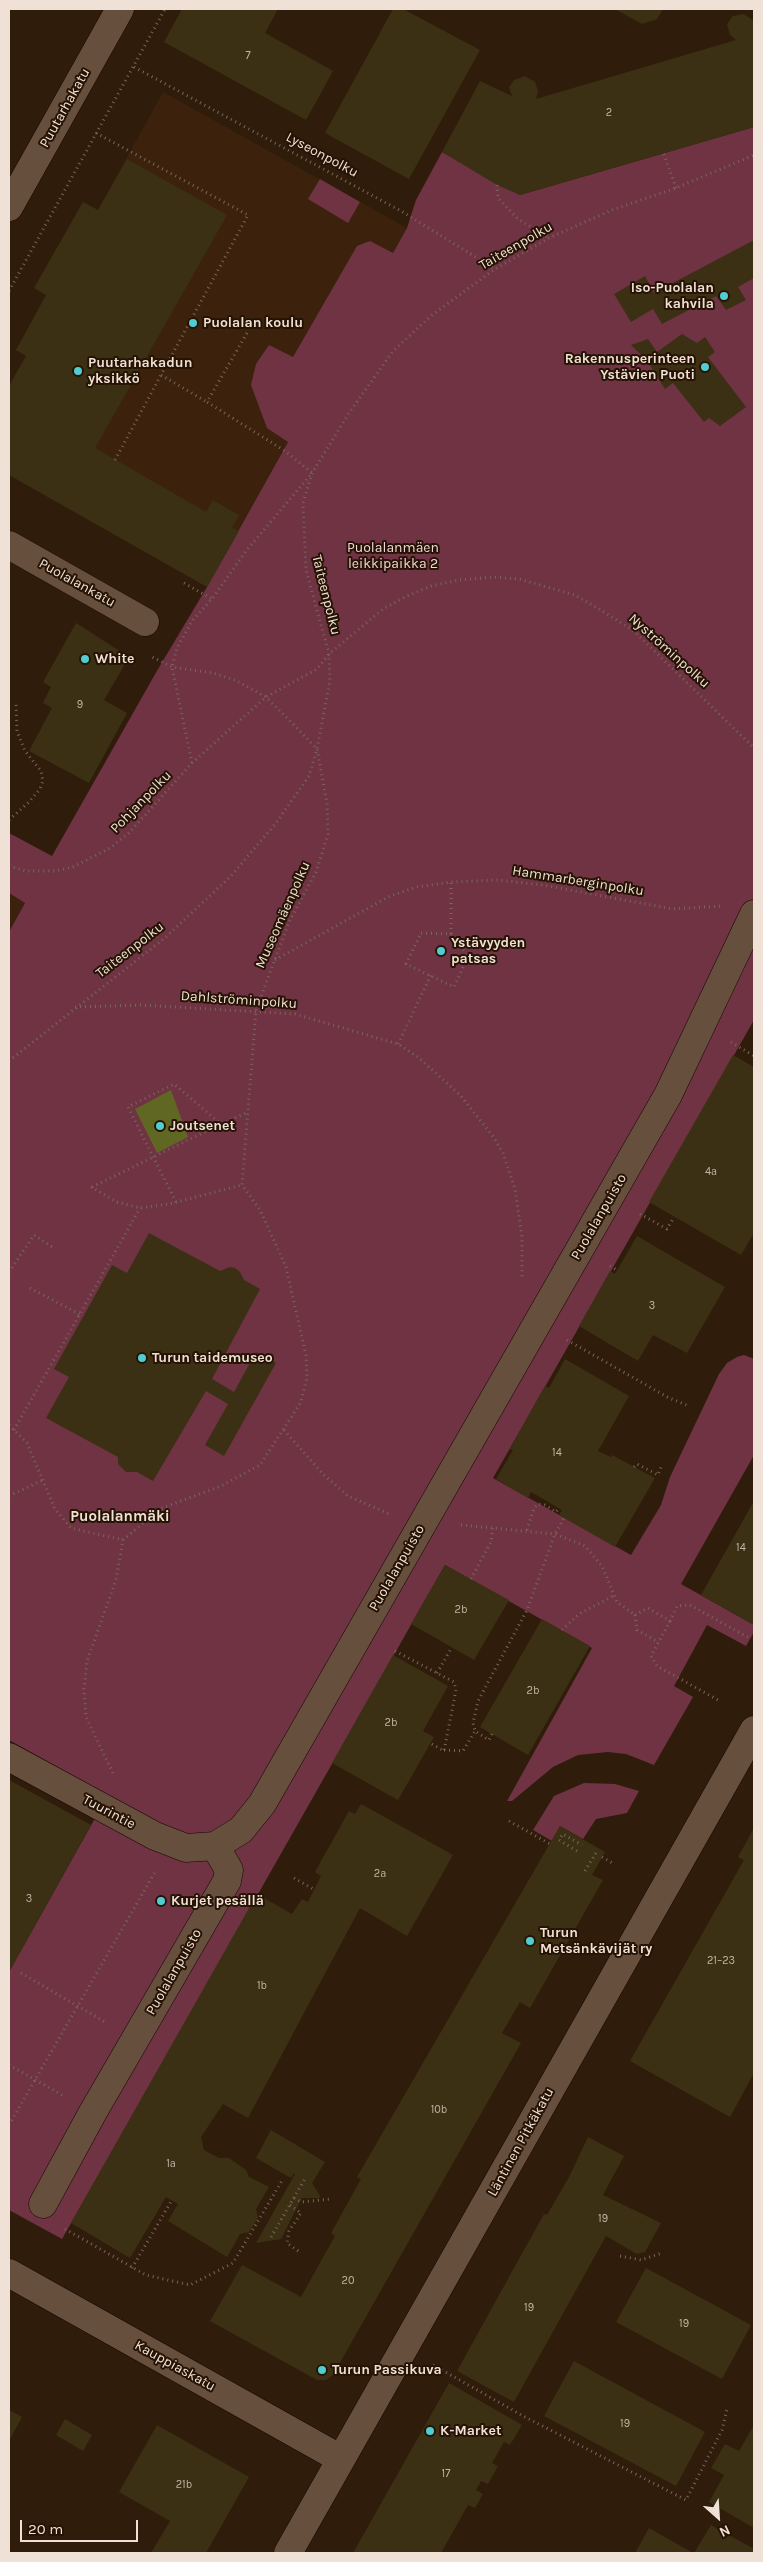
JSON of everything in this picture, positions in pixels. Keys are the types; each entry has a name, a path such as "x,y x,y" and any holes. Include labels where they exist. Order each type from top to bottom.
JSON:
{"street":[{"name":"Puutarhakatu","path":"9,207 120,9"},
{"name":"Puolalankatu","path":"9,545 145,622"},
{"name":"Puolalanpuisto","path":"43,2204 93,2112 227,1881 229,1870 215,1846 241,1830 262,1804 668,1094 754,914"},
{"name":"Läntinen Pitkäkatu","path":"288,2553 754,1730"},
{"name":"Tuurintie","path":"9,1757 155,1836 186,1848 215,1846"},
{"name":"Kauppiaskatu","path":"9,2273 341,2459"}],"path":[{"path":"9,291 165,9"},
{"name":"Lyseonpolku","path":"134,67 401,211 495,269"},
{"path":"96,133 248,215 115,460"},
{"path":"664,154 676,188"},
{"name":"Taiteenpolku","path":"9,1061 74,1007 166,937 231,876 294,801 310,776 330,681 329,654 306,570 303,503 312,473 349,412 394,351 432,315 495,269 549,238 612,210 676,188 754,155"},
{"path":"497,185 498,198 518,219 549,238"},
{"path":"207,402 247,333"},
{"path":"161,375 285,451 312,473 246,551 212,599 184,632 172,667 192,763"},
{"name":"Nyströminpolku","path":"266,698 317,669 329,654 384,609 405,597 431,586 460,580 493,577 547,585 575,595 634,631 754,748"},
{"path":"184,583 212,599"},
{"path":"143,652 172,667 213,673 235,680 266,698 317,749"},
{"name":"Pohjanpolku","path":"9,866 26,871 55,871 73,867 110,848 129,833 192,763 266,698"},
{"path":"9,820 30,802 40,789 43,781 41,770 25,751 17,731 16,702"},
{"name":"Museomäenpolku","path":"242,1185 246,1112 256,1010 289,922 316,872 328,834 327,803 317,749"},
{"name":"Hammarberginpolku","path":"275,960 390,896 417,887 451,882 498,880 543,885 673,909 716,906"},
{"path":"451,882 451,934 468,956 454,987 406,964 421,934 451,934"},
{"path":"398,1044 431,975"},
{"name":"Dahlströminpolku","path":"74,1007 141,1005 256,1010 295,1014 398,1044 418,1057 460,1095 492,1134 512,1173 522,1237 522,1292 527,1307 537,1323"},
{"path":"730,1041 754,1056"},
{"path":"176,1202 128,1107 174,1084 222,1124"},
{"path":"112,1770 86,1717 84,1689 87,1661 116,1580 123,1540 160,1509 221,1486 260,1465 301,1402 307,1378 306,1355 286,1267 260,1210 242,1185 176,1202 140,1208 117,1202 92,1187 246,1112"},
{"path":"14,1430 82,1316 140,1208"},
{"path":"639,1213 667,1229 674,1216"},
{"path":"9,1272 34,1235 54,1248"},
{"path":"30,1288 82,1316"},
{"path":"574,1344 669,1398 689,1406"},
{"path":"9,1425 27,1443 55,1509 71,1528 123,1540"},
{"path":"284,1430 338,1488 348,1496 373,1509"},
{"path":"634,1467 637,1464 658,1476 661,1467"},
{"path":"9,1496 43,1480"},
{"path":"526,1530 534,1508 538,1504 545,1505 556,1512 559,1508"},
{"path":"430,1743 444,1751 463,1751 475,1731 474,1723 478,1701 527,1610 555,1534 564,1518"},
{"path":"455,1525 493,1526 555,1534 585,1546 592,1553 609,1580 620,1606 635,1615"},
{"path":"471,1579 491,1542 493,1526"},
{"path":"562,1630 579,1614 615,1594"},
{"path":"718,1700 657,1666 651,1656 658,1642 678,1606 690,1605 751,1639"},
{"path":"635,1615 648,1608 670,1621"},
{"path":"635,1615 637,1630 658,1642"},
{"path":"437,1673 452,1647"},
{"path":"395,1651 454,1682 456,1690 444,1750"},
{"path":"475,1731 489,1740 492,1734"},
{"path":"509,1821 550,1844"},
{"path":"577,1851 558,1840 563,1834 582,1845"},
{"path":"585,1871 596,1853"},
{"path":"602,1857 614,1864"},
{"path":"9,2125 76,2005 157,1869"},
{"path":"294,1878 315,1890"},
{"path":"21,1973 136,2040"},
{"path":"9,2065 93,2112"},
{"path":"271,2237 306,2177"},
{"path":"43,2204 63,2228 132,2268 146,2275 190,2285 233,2263 283,2179"},
{"path":"294,2198 301,2202 330,2199"},
{"path":"132,2268 172,2200"},
{"path":"290,2205 301,2213 289,2231 287,2243 301,2253"},
{"path":"620,2256 641,2260 662,2254"},
{"path":"461,2380 525,2417 686,2500 722,2430 727,2409"}],"shaded area":[{"name":"Puolalan koulu","path":"163,92 407,228 207,587 9,475 9,386 26,356 16,350 98,210"},
{"path":"9,893 25,903 9,932"},
{"path":"171,1090 188,1137 157,1153 135,1109"}],"green space":[{"name":"Puolalanmäen leikkipaikka 2","path":"754,127 754,1020 493,1478 631,1555 661,1505 670,1477 719,1374 727,1363 737,1357 744,1355 752,1358 754,1360 754,1455 681,1584 754,1625 754,1632 746,1646 707,1625 674,1686 693,1697 654,1765 626,1754 608,1752 578,1755 553,1767 512,1801 507,1801 592,1648 445,1565 62,2239 9,2210 9,1972 108,1795 9,1740 9,932 25,903 9,893 9,833 52,856 288,442 267,428 251,385 256,364 269,345 293,357 357,246 370,241 393,253 407,228 416,200 442,152 520,195"},
{"path":"320,179 360,202 348,223 308,199"},
{"path":"584,1783 615,1784 639,1791 627,1813 596,1819 583,1839 560,1826 552,1841 533,1830 554,1796"}],"building":[{"path":"182,9 278,9 265,33 333,71 306,120 164,42"},
{"path":"393,9 403,9 480,50 409,179 325,133"},
{"path":"615,9 663,9 657,19 642,24"},
{"path":"744,14 754,21 754,127 520,195 497,185 442,152 480,81 512,96 509,87 514,80 525,76 535,82 538,91 536,99 736,40 730,35 727,24 733,16"},
{"name":"Puutarhakadun yksikkö","path":"127,159 227,215 95,448 206,512 213,500 239,515 232,528 239,531 207,587 9,475 9,386 26,356 16,350 46,295 34,288 83,202 98,210"},
{"path":"754,240 754,278 738,287 746,300 726,310 716,296 662,324 653,309 631,322 614,294 645,276 654,293"},
{"path":"682,334 697,343 705,337 715,352 708,357 746,407 720,426 709,418 704,422 673,383 665,389 648,362 631,345 648,339 657,352"},
{"path":"76,623 129,657 104,700 127,713 89,783 29,751 52,708 43,703 51,687 43,682"},
{"path":"733,1055 754,1067 754,1233 741,1255 649,1202"},
{"name":"Turun taidemuseo","path":"149,1233 220,1271 230,1267 235,1268 240,1272 244,1280 260,1289 212,1379 234,1392 256,1352 276,1363 224,1456 205,1445 228,1404 206,1391 153,1481 137,1472 126,1472 118,1464 118,1457 46,1418 69,1377 54,1369 112,1265 127,1273"},
{"path":"637,1236 725,1287 687,1353 653,1335 638,1361 579,1326 610,1271 615,1274"},
{"path":"565,1359 629,1396 598,1451 611,1457 612,1455 655,1478 615,1547 559,1515 562,1510 531,1492 528,1498 496,1479 513,1450 510,1449 538,1398 545,1386 549,1388"},
{"path":"754,1501 754,1625 701,1595"},
{"path":"445,1565 509,1600 474,1660 411,1624"},
{"path":"542,1619 590,1646 528,1755 480,1727"},
{"path":"393,1655 448,1686 423,1731 434,1737 398,1800 332,1763"},
{"path":"9,1780 91,1825 9,1972"},
{"path":"361,1804 453,1855 407,1936 360,1908 248,2118 223,2104 201,2137 204,2150 219,2158 229,2158 246,2170 249,2177 269,2187 256,2209 258,2218 249,2232 240,2234 227,2257 168,2221 178,2204 166,2197 130,2258 71,2223 257,1894 292,1914 302,1899 308,1902 321,1876 315,1872 349,1811 355,1814"},
{"path":"560,1826 605,1852 592,1875 603,1880 530,2008 520,2002 502,2033 521,2043 333,2375 326,2380 317,2380 210,2321 242,2265 301,2297 335,2236 331,2233 361,2179 357,2177"},
{"path":"754,1828 754,2073 730,2117 630,2061 744,1860 738,1857"},
{"path":"271,2130 325,2162 312,2183 320,2196 319,2198 302,2198 281,2239 256,2243 295,2174 291,2178 256,2158"},
{"path":"588,2137 624,2156 603,2195 661,2223 645,2252 637,2254 606,2236 514,2402 457,2371 544,2214 547,2215 569,2177"},
{"path":"646,2268 751,2325 722,2379 616,2322"},
{"path":"574,2361 705,2432 676,2486 544,2416"},
{"path":"449,2383 522,2425 510,2445 504,2442 492,2463 498,2466 488,2484 481,2481 476,2490 483,2494 475,2508 468,2505 441,2553 353,2553"},
{"path":"9,2410 22,2417 9,2441"},
{"path":"65,2419 92,2435 83,2451 56,2435"},
{"path":"157,2425 249,2477 206,2553 151,2553 170,2521 119,2492"},
{"path":"754,2425 754,2528 709,2502 724,2475 711,2468 725,2444 739,2451"},
{"path":"711,2525 754,2549 753,2553 694,2553"},
{"path":"649,2528 693,2553 635,2553"}],"place":[{"name":"Iso-Puolalan kahvila","path":"724,296"},
{"name":"Puolalan koulu","path":"193,323"},
{"name":"Rakennusperinteen Ystävien Puoti","path":"705,367"},
{"name":"Puutarhakadun yksikkö","path":"78,371"},
{"name":"White","path":"85,659"},
{"name":"Ystävyyden patsas","path":"441,951"},
{"name":"Joutsenet","path":"160,1126"},
{"name":"Turun taidemuseo","path":"142,1358"},
{"name":"Kurjet pesällä","path":"161,1901"},
{"name":"Turun Metsänkävijät ry","path":"530,1941"},
{"name":"Turun Passikuva","path":"322,2370"},
{"name":"K-Market","path":"430,2431"}],"district":[{"name":"Puolalanmäki","path":"120,1517"}]}
